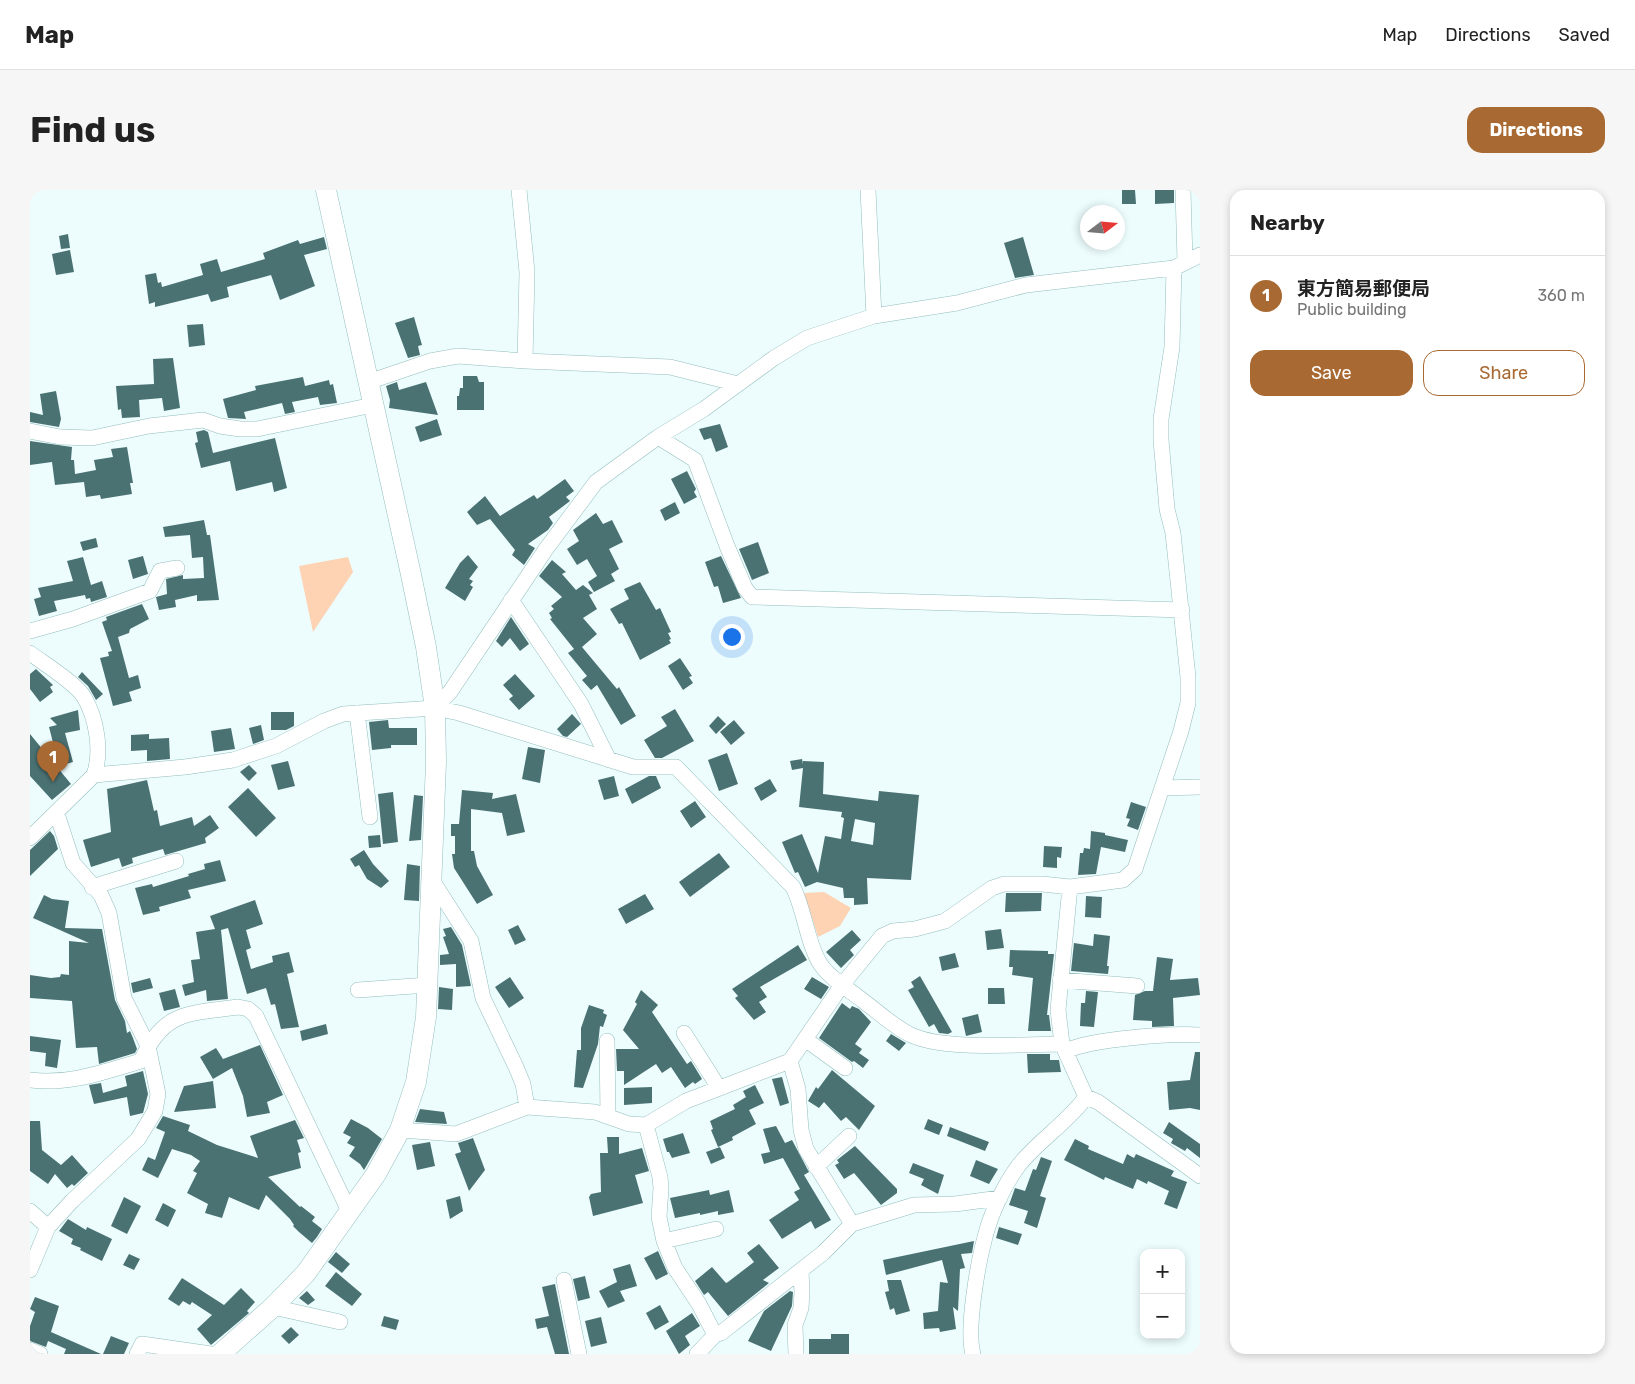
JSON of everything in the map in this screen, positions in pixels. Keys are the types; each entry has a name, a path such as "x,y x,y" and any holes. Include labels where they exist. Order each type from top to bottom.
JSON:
{"street":[{"path":"220,1354 273,1307 306,1273 350,1213 376,1174 400,1130 416,1082 422,1054 428,985 432,880 436,762 435,708 426,647 326,190"},
{"path":"519,190 527,272 525,361"},
{"path":"868,190 874,316"},
{"path":"400,1130 456,1134 526,1108 581,1110 608,1116 629,1124 646,1125 676,1106 790,1061 842,985 882,936 893,931 915,929 945,921 992,888 1014,883 1070,887 1123,880 1130,876 1135,869 1163,788 1188,703 1188,677 1182,610 1173,533 1167,509 1161,440 1161,419 1172,347 1180,265 1183,190"},
{"path":"435,708 450,692 511,600 596,482 658,437 704,409 774,358 807,338 874,316 957,303 1026,286 1180,265 1200,255"},
{"path":"368,382 430,361 458,356 525,361 670,367 738,384"},
{"path":"30,431 60,437 92,438 149,426 204,420 220,426 257,429 373,405"},
{"path":"658,437 695,460 727,546 745,588 752,597 1182,610"},
{"path":"30,631 73,619 150,591 160,571 177,568"},
{"path":"511,600 581,704 609,760"},
{"path":"30,653 84,695 95,726 99,762 94,775 57,814 30,838"},
{"path":"94,775 185,768 233,760 276,746 324,721 343,714 435,708 459,713 633,767 676,767 793,887 800,900 812,946 820,964 842,985 909,1034 931,1043 1074,1048 1181,1034 1200,1035"},
{"path":"357,713 370,817"},
{"path":"1163,788 1200,787"},
{"path":"30,1270 48,1227 72,1200 138,1139 154,1111 158,1094 148,1046 124,998 111,920 96,891 73,863 57,814"},
{"path":"96,891 178,864"},
{"path":"432,880 471,941 483,998 523,1084 526,1108"},
{"path":"1070,887 1058,1010 1064,1047 1086,1097 1098,1102 1200,1176"},
{"path":"1060,980 1137,986"},
{"path":"358,990 428,985"},
{"path":"30,1080 47,1082 77,1080 141,1062 148,1046 159,1032 175,1018 238,1007 248,1009 256,1016 350,1213"},
{"path":"684,1033 719,1088"},
{"path":"805,1039 845,1068"},
{"path":"607,1041 608,1116"},
{"path":"790,1061 798,1088 801,1130 806,1149 852,1224"},
{"path":"974,1354 971,1335 973,1306 985,1237 1000,1198 1010,1179 1024,1160 1068,1119 1086,1097"},
{"path":"646,1125 660,1177 659,1217 664,1241 675,1268 699,1304 715,1335"},
{"path":"816,1167 849,1136"},
{"path":"696,1354 715,1335 721,1333 801,1271 852,1224 914,1205 955,1204 1000,1198"},
{"path":"30,1211 48,1227"},
{"path":"664,1241 716,1229"},
{"path":"796,1354 795,1325 801,1308 801,1271"},
{"path":"564,1280 580,1354"},
{"path":"273,1307 340,1322"},
{"path":"137,1354 142,1344 211,1354"},
{"path":"30,1350 40,1354"}],"shaded area":[{"path":"348,557 353,572 313,632 299,566"},
{"path":"824,892 851,908 840,926 818,937 804,893"}],"building":[{"path":"1122,190 1135,190 1136,204 1122,204"},
{"path":"1155,190 1174,190 1174,203 1155,204"},
{"path":"68,234 70,248 61,249 59,236"},
{"path":"324,237 327,249 304,255 315,286 280,300 271,275 227,287 229,297 211,302 208,294 155,307 155,302 149,304 145,275 156,273 158,283 161,282 162,287 203,275 200,264 217,259 221,272 265,259 263,253 298,240 300,244"},
{"path":"1023,237 1034,275 1015,278 1004,243"},
{"path":"70,250 74,272 56,275 52,254"},
{"path":"414,317 422,345 418,346 420,355 408,358 395,323"},
{"path":"203,324 205,345 189,347 187,325"},
{"path":"173,358 180,408 164,411 162,398 139,400 140,417 122,418 121,409 118,410 116,386 154,384 153,359"},
{"path":"463,376 477,376 479,382 484,382 484,410 457,410 457,396 459,396 460,388 463,388"},
{"path":"303,377 305,386 329,380 330,385 333,384 337,403 320,405 318,397 292,402 295,412 285,414 282,403 244,412 246,419 228,418 223,399 256,390 255,386"},
{"path":"397,382 399,390 426,382 438,415 389,408 390,400 386,386"},
{"path":"56,391 61,419 59,427 30,422 30,412 43,415 40,394"},
{"path":"437,419 442,435 420,442 415,427"},
{"path":"720,424 728,447 716,452 711,438 704,440 699,429"},
{"path":"204,430 208,432 213,453 275,438 287,488 274,492 272,482 236,491 230,461 201,468 195,443 198,442 196,432"},
{"path":"30,441 72,447 71,460 74,460 75,474 96,470 94,460 113,457 111,449 127,447 133,483 130,483 132,494 101,499 100,495 86,497 84,482 55,485 52,462 30,465"},
{"path":"687,471 696,489 694,492 697,497 684,504 671,479"},
{"path":"565,479 574,491 566,497 570,501 549,517 553,523 548,530 528,544 535,548 524,565 512,555 515,550 490,519 477,525 467,512 485,496 500,516 534,495 537,499"},
{"path":"675,502 680,513 665,521 660,510"},
{"path":"596,513 603,524 612,520 623,542 609,549 619,569 611,574 615,581 594,592 588,582 597,576 587,559 577,565 567,549 579,541 573,530"},
{"path":"204,520 207,535 210,535 219,600 197,601 197,595 175,600 176,607 159,610 156,597 167,594 166,579 183,575 183,579 204,578 203,557 192,558 190,535 165,537 163,527"},
{"path":"96,538 98,547 83,551 80,542"},
{"path":"758,542 769,573 752,580 739,549"},
{"path":"468,555 478,567 469,579 473,581 470,585 473,587 465,601 445,588 460,563"},
{"path":"143,556 148,574 133,579 128,560"},
{"path":"721,556 741,598 723,603 718,586 714,587 705,562"},
{"path":"83,557 91,585 102,581 107,597 91,602 90,598 86,599 85,595 54,601 57,611 39,616 34,599 41,597 38,588 73,581 67,561"},
{"path":"552,560 566,572 562,574 576,590 583,585 593,593 589,595 597,609 583,618 597,634 582,647 617,689 619,687 636,716 621,725 597,685 591,690 582,680 587,676 568,653 574,649 550,619 552,618 549,613 554,609 551,606 562,597 539,576"},
{"path":"640,582 656,610 660,608 671,632 668,633 671,643 640,660 622,623 619,624 610,609 629,599 624,589"},
{"path":"142,604 149,619 130,629 129,633 118,637 129,678 138,675 141,688 129,692 132,701 113,706 100,658 109,656 108,652 112,651 102,622 107,620 106,617"},
{"path":"511,617 529,644 520,651 510,638 502,647 496,641"},
{"path":"680,658 692,676 689,677 693,683 683,690 668,666"},
{"path":"36,669 53,685 50,687 53,692 40,702 30,689 30,674"},
{"path":"82,672 103,694 96,700 88,686 78,677"},
{"path":"515,674 535,696 519,710 509,699 513,696 503,685"},
{"path":"675,709 694,741 662,758 655,758 644,740 667,726 661,717"},
{"path":"78,710 80,730 65,733 73,762 59,766 49,727 57,725 50,718"},
{"path":"271,712 294,712 294,726 286,730 271,730"},
{"path":"572,714 581,724 567,737 563,736 557,729"},
{"path":"718,716 726,724 716,734 709,726"},
{"path":"388,720 389,728 417,728 417,745 391,745 391,748 372,750 369,722"},
{"path":"734,720 745,733 731,745 720,732"},
{"path":"261,725 264,740 253,744 249,728"},
{"path":"231,728 235,749 214,752 211,731"},
{"path":"30,734 71,784 52,800 30,776"},
{"path":"149,734 149,739 169,738 170,759 147,761 147,750 131,751 131,735"},
{"path":"528,747 545,750 540,783 522,779"},
{"path":"727,753 738,784 719,791 708,760"},
{"path":"802,759 803,764 803,761 824,762 823,794 878,801 879,791 919,795 911,880 867,878 868,904 854,905 854,898 844,898 843,888 817,882 805,887 798,872 795,873 782,842 802,834 818,873 825,836 841,839 844,818 841,817 842,812 799,807 803,768 792,770 790,761","holes":["855,819 875,823 873,845 851,841"]},
{"path":"288,761 295,786 278,790 271,765"},
{"path":"249,765 257,773 249,781 240,772"},
{"path":"614,776 619,796 604,800 598,780"},
{"path":"649,776 656,776 661,788 632,804 625,789"},
{"path":"770,779 777,791 761,801 754,788"},
{"path":"147,780 154,811 157,810 160,826 192,817 194,826 210,815 219,828 205,838 206,843 165,855 163,849 142,855 132,858 133,863 122,867 119,858 91,867 83,840 111,832 107,789"},
{"path":"248,788 276,818 256,837 228,807"},
{"path":"462,790 493,793 492,799 516,794 525,832 507,836 502,813 471,809 471,851 474,851 477,866 493,895 477,904 454,868 452,854 455,854 455,836 451,836 451,824 459,824"},
{"path":"393,792 398,842 383,844 378,794"},
{"path":"414,795 423,796 421,840 409,841"},
{"path":"695,801 706,817 691,828 680,811"},
{"path":"1131,802 1146,807 1138,830 1127,826 1130,819 1126,818"},
{"path":"50,831 54,836 58,849 30,876 30,850"},
{"path":"1091,831 1128,840 1125,852 1101,847 1096,874 1078,875 1080,853 1083,853 1084,848 1090,849"},
{"path":"380,835 381,847 369,848 368,836"},
{"path":"1044,846 1062,847 1061,858 1057,857 1057,868 1043,867"},
{"path":"364,850 373,864 389,881 381,888 367,879 359,865 355,867 350,859"},
{"path":"719,853 730,867 690,897 679,882"},
{"path":"220,860 226,881 188,890 191,898 159,907 160,911 143,915 135,888 152,884 153,887 189,876 188,874 205,869 204,864"},
{"path":"407,864 420,866 419,901 404,900"},
{"path":"1006,893 1042,893 1041,911 1005,912"},
{"path":"645,894 654,909 626,924 618,909"},
{"path":"44,895 52,899 69,901 65,928 102,929 115,1000 125,1021 127,1033 130,1031 133,1038 137,1049 135,1053 99,1064 97,1047 76,1048 72,1001 30,998 30,975 51,978 60,977 61,974 69,975 69,941 89,943 33,918"},
{"path":"1086,896 1102,897 1101,918 1085,917"},
{"path":"255,900 263,924 246,930 251,948 246,950 251,969 273,962 272,956 289,952 294,972 287,974 299,1027 281,1029 275,1004 271,1005 266,988 247,994 228,928 221,930 228,999 207,1001 206,990 185,996 182,985 194,982 191,960 200,959 196,932 215,929 210,916"},
{"path":"518,925 526,940 515,945 508,930"},
{"path":"451,927 462,945 471,986 456,987 456,964 440,965 440,955 449,954 443,937 446,936 443,929"},
{"path":"1001,929 1004,948 987,950 985,931"},
{"path":"852,930 861,940 850,950 854,955 841,968 826,952"},
{"path":"1094,934 1110,936 1108,974 1071,971 1074,943 1093,946"},
{"path":"798,945 807,960 760,987 767,997 759,1002 766,1012 754,1020 735,998 738,996 732,989"},
{"path":"1010,950 1048,951 1048,954 1054,954 1047,1015 1049,1015 1051,1031 1028,1031 1033,978 1012,975 1013,967 1009,967"},
{"path":"955,953 959,967 942,971 939,957"},
{"path":"1157,957 1173,959 1170,980 1198,978 1200,995 1173,998 1174,1026 1152,1027 1152,1021 1133,1020 1135,995 1145,991 1153,991"},
{"path":"920,976 952,1032 948,1034 939,1033 934,1024 929,1027 908,990 914,987 911,982"},
{"path":"510,977 524,998 509,1008 495,987"},
{"path":"812,977 829,987 821,999 804,989"},
{"path":"150,978 153,988 133,993 131,983"},
{"path":"439,987 453,989 452,1010 438,1009"},
{"path":"988,988 1004,988 1005,1004 988,1004"},
{"path":"175,989 180,1007 164,1011 159,993"},
{"path":"641,990 658,1005 652,1012 687,1064 691,1061 702,1079 695,1084 693,1082 685,1088 671,1067 662,1073 656,1064 624,1085 624,1071 617,1071 616,1049 639,1049 623,1030 637,1004 635,1002"},
{"path":"1086,991 1098,992 1094,1027 1080,1026 1081,1003 1085,1003"},
{"path":"842,1003 850,1009 852,1006 859,1009 871,1022 855,1044 862,1049 859,1053 869,1060 863,1068 819,1038"},
{"path":"589,1005 604,1010 603,1013 607,1015 603,1027 600,1026 598,1044 583,1088 574,1087 577,1050 581,1050 581,1028"},
{"path":"978,1014 982,1032 966,1036 962,1018"},
{"path":"326,1024 328,1034 302,1041 300,1031"},
{"path":"891,1034 906,1043 899,1051 886,1041"},
{"path":"30,1036 61,1040 57,1068 45,1066 46,1053 30,1051"},
{"path":"260,1045 283,1095 267,1102 270,1113 247,1117 243,1096 232,1068 213,1079 200,1057 216,1048 223,1059"},
{"path":"1195,1052 1200,1052 1200,1110 1190,1108 1169,1110 1167,1082 1190,1080"},
{"path":"1027,1054 1050,1054 1050,1060 1059,1060 1061,1072 1028,1073"},
{"path":"832,1070 875,1106 859,1130 846,1117 841,1121 824,1102 819,1108 808,1101 816,1087 818,1089"},
{"path":"143,1071 148,1094 143,1113 130,1116 127,1097 94,1104 89,1085 101,1083 103,1093 127,1086 125,1076"},
{"path":"782,1077 789,1103 780,1106 772,1079"},
{"path":"213,1081 216,1108 174,1112 184,1086"},
{"path":"755,1085 764,1103 749,1110 756,1124 732,1137 733,1140 718,1147 711,1130 713,1129 710,1121 735,1109 733,1105 746,1097 743,1091"},
{"path":"652,1087 652,1103 624,1105 624,1088"},
{"path":"420,1109 444,1112 447,1124 415,1122"},
{"path":"163,1116 190,1125 188,1131 217,1145 258,1158 250,1136 295,1120 304,1138 297,1140 301,1152 298,1153 301,1168 268,1177 300,1207 315,1217 312,1221 322,1229 317,1237 312,1243 293,1226 290,1219 266,1195 259,1210 229,1197 222,1218 205,1213 208,1204 187,1193 197,1173 193,1171 200,1161 191,1155 172,1149 158,1178 142,1170 148,1157 155,1160 165,1132 156,1128"},
{"path":"351,1119 368,1128 382,1139 364,1170 360,1164 349,1156 355,1147 347,1143 351,1137 343,1133"},
{"path":"928,1119 943,1125 939,1135 924,1129"},
{"path":"30,1121 40,1121 42,1150 61,1165 72,1155 88,1173 74,1186 72,1184 67,1188 55,1174 48,1184 30,1171"},
{"path":"1169,1122 1200,1144 1200,1158 1187,1148 1185,1151 1171,1143 1173,1139 1163,1133"},
{"path":"776,1126 785,1143 792,1140 809,1172 804,1175 831,1220 815,1229 811,1221 782,1239 769,1220 799,1200 794,1192 800,1189 783,1158 764,1164 761,1154 770,1152 763,1129"},
{"path":"950,1127 989,1142 985,1151 947,1136"},
{"path":"683,1133 690,1153 672,1158 669,1152 667,1152 663,1139"},
{"path":"607,1137 619,1137 619,1154 642,1148 649,1171 635,1175 643,1203 593,1216 589,1197 591,1194 601,1192 600,1153 608,1153"},
{"path":"473,1138 485,1170 469,1191 455,1154 461,1152 458,1143"},
{"path":"1075,1139 1089,1146 1088,1149 1123,1164 1127,1154 1134,1158 1136,1154 1174,1171 1171,1176 1187,1182 1177,1209 1164,1204 1169,1191 1148,1181 1147,1184 1137,1179 1133,1189 1105,1177 1104,1180 1064,1160"},
{"path":"430,1142 435,1166 417,1170 412,1145"},
{"path":"855,1146 897,1189 897,1193 881,1205 854,1173 844,1179 835,1165 839,1163 837,1160"},
{"path":"720,1147 725,1158 711,1164 706,1152"},
{"path":"1041,1157 1052,1161 1040,1196 1046,1198 1037,1228 1024,1223 1028,1211 1009,1205 1015,1188 1025,1191 1033,1169 1036,1170"},
{"path":"976,1160 998,1169 989,1184 970,1176"},
{"path":"913,1163 944,1175 938,1194 921,1185 924,1179 909,1173"},
{"path":"709,1190 710,1195 729,1190 734,1212 718,1215 718,1211 675,1218 670,1198"},
{"path":"460,1196 463,1211 450,1219 446,1200"},
{"path":"124,1197 141,1206 127,1234 111,1226"},
{"path":"163,1203 176,1210 168,1227 155,1220"},
{"path":"68,1219 86,1230 87,1227 112,1239 102,1261 71,1244 73,1239 59,1231"},
{"path":"999,1227 1022,1234 1018,1245 996,1238"},
{"path":"974,1241 972,1253 961,1254 965,1268 960,1269 958,1311 953,1307 956,1329 940,1332 939,1328 924,1329 923,1313 938,1311 940,1282 948,1283 942,1260 886,1275 883,1260"},
{"path":"759,1244 779,1268 763,1280 769,1283 728,1316 708,1292 704,1295 695,1281 712,1267 726,1283 728,1282 754,1262 747,1253"},
{"path":"658,1251 668,1274 656,1280 644,1258"},
{"path":"336,1252 350,1264 342,1273 328,1262"},
{"path":"129,1254 140,1259 134,1270 123,1265"},
{"path":"630,1264 637,1286 620,1291 625,1301 608,1308 599,1291 617,1282 613,1269"},
{"path":"336,1272 362,1294 352,1306 325,1286"},
{"path":"585,1276 590,1298 578,1301 573,1279"},
{"path":"182,1278 224,1305 241,1288 255,1302 247,1311 249,1313 211,1345 197,1329 212,1315 192,1302 190,1305 183,1301 179,1306 168,1299"},
{"path":"887,1280 901,1280 910,1311 896,1315 894,1308 890,1310 885,1292 889,1291"},
{"path":"555,1284 569,1354 555,1354 547,1327 537,1329 535,1319 549,1316 542,1287"},
{"path":"307,1291 315,1300 308,1305 299,1298"},
{"path":"790,1291 793,1292 792,1306 771,1351 748,1341 764,1311"},
{"path":"35,1297 59,1306 51,1332 101,1354 64,1354 66,1349 48,1341 46,1347 30,1341 30,1326 35,1312 30,1309"},
{"path":"660,1305 669,1322 655,1330 646,1313"},
{"path":"692,1313 700,1326 685,1336 690,1345 679,1354 666,1331"},
{"path":"384,1316 399,1320 396,1330 381,1326"},
{"path":"601,1317 607,1343 591,1347 585,1321"},
{"path":"291,1327 299,1335 289,1344 281,1336"},
{"path":"831,1334 849,1334 849,1354 809,1354 809,1339 831,1339"},
{"path":"111,1336 129,1343 124,1354 103,1354"}],"place":[{"name":"東方簡易郵便局","path":"53,782"}]}
